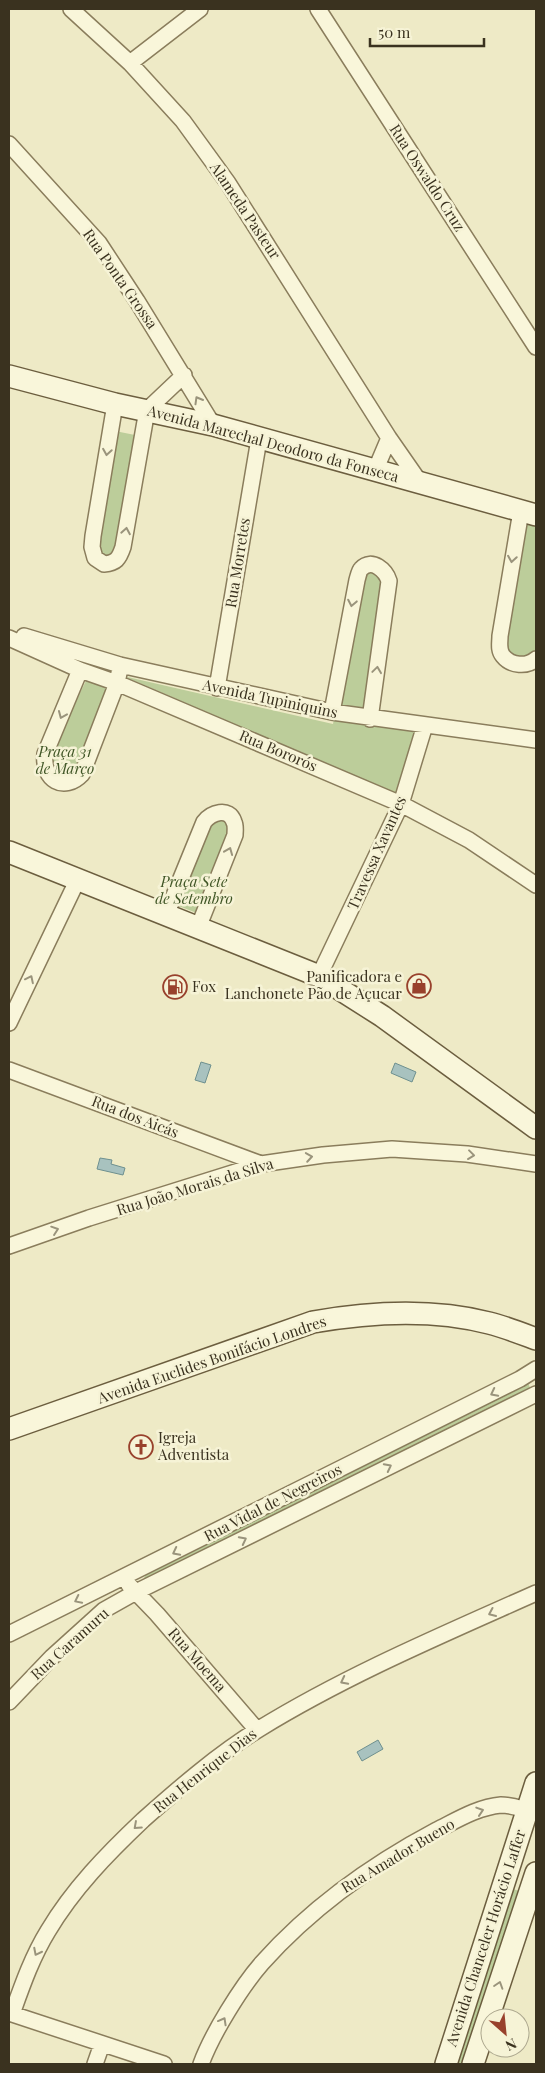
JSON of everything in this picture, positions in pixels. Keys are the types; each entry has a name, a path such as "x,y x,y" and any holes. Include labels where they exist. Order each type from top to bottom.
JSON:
{"street":[{"name":"Alameda Pasteur","path":"70,9 130,63 183,121 228,183 389,438 421,484"},
{"path":"130,63 200,9"},
{"name":"Rua Oswaldo Cruz","path":"318,9 536,347"},
{"name":"Rua Ponta Grossa","path":"9,144 98,242 184,375 213,425"},
{"path":"115,404 93,541 95,558 104,564 114,563 120,557 123,547 147,410 184,375"},
{"name":"Avenida Marechal Deodoro da Fonseca","path":"9,376 115,404 213,425 528,513"},
{"name":"Rua Morretes","path":"217,688 259,438"},
{"path":"375,471 389,438"},
{"path":"528,513 500,636 499,648 503,656 512,663 521,665 533,662 536,659"},
{"path":"332,712 357,580 362,568 368,565 376,566 383,569 389,581 370,718"},
{"name":"Avenida Tupiniquins","path":"9,632 120,665 332,712 536,740"},
{"name":"Rua Bororós","path":"9,638 80,670 118,682 401,804 469,840 536,885"},
{"path":"80,670 45,754 44,764 46,772 54,780 66,784 75,782 82,774 118,682 120,665"},
{"name":"Travessa Xavantes","path":"320,976 401,804 425,725"},
{"path":"166,915 204,822 214,813 225,813 234,822 235,835 198,928"},
{"path":"9,852 77,881 320,976 382,1016 536,1128"},
{"path":"9,1023 77,881"},
{"name":"Rua dos Aicás","path":"9,1070 261,1164"},
{"name":"Rua João Morais da Silva","path":"9,1246 90,1218 261,1164 323,1155 392,1149 468,1154 536,1164"},
{"name":"Avenida Euclides Bonifácio Londres","path":"9,1430 313,1322 356,1314 435,1314 488,1323 536,1339"},
{"name":"Rua Vidal de Negreiros","path":"9,1634 503,1388 536,1369"},
{"name":"Rua Vidal de Negreiros","path":"136,1592 536,1394"},
{"name":"Rua Moema","path":"122,1578 257,1730"},
{"name":"Rua Caramuru","path":"9,1702 52,1657 104,1610 136,1592"},
{"name":"Rua Henrique Dias","path":"10,2014 25,1977 47,1932 78,1887 120,1842 166,1800 220,1756 257,1730 316,1696 374,1666 536,1593"},
{"name":"Avenida Chanceler Horácio Laffer","path":"446,2064 536,1783"},
{"name":"Rua Amador Bueno","path":"202,2064 206,2051 230,2008 261,1964 311,1915 354,1880 425,1837 479,1810 501,1805 527,1810"},
{"name":"Avenida Chanceler Horácio Laffer","path":"472,2064 536,1873"},
{"path":"10,2014 164,2064"},
{"path":"95,2064 102,2044"}],"green space":[{"path":"115,431 140,436 125,529 109,560 98,554"},
{"path":"523,518 536,521 536,656 529,660 504,655"},
{"path":"369,568 385,577 367,725 421,731 402,796 123,676 333,724 359,580"},
{"name":"Praça 31 de Março","path":"88,677 114,687 78,774 71,778 55,776 46,760"},
{"name":"Praça Sete de Setembro","path":"213,815 233,823 202,915 171,903"},
{"path":"527,1380 532,1393 152,1580 144,1578 148,1571"},
{"path":"513,1889 519,1891 463,2064 456,2064"}],"water":[{"path":"201,1062 211,1065 205,1083 195,1080"},
{"path":"395,1063 416,1072 412,1082 391,1073"},
{"path":"100,1158 112,1160 111,1164 125,1168 123,1175 97,1169"},
{"path":"378,1740 383,1749 362,1761 357,1752"}],"place":[{"name":"Panificadora e Lanchonete Pão de Açucar","path":"419,986"},
{"name":"Fox","path":"175,987"},
{"name":"Igreja Adventista","path":"141,1447"}]}
